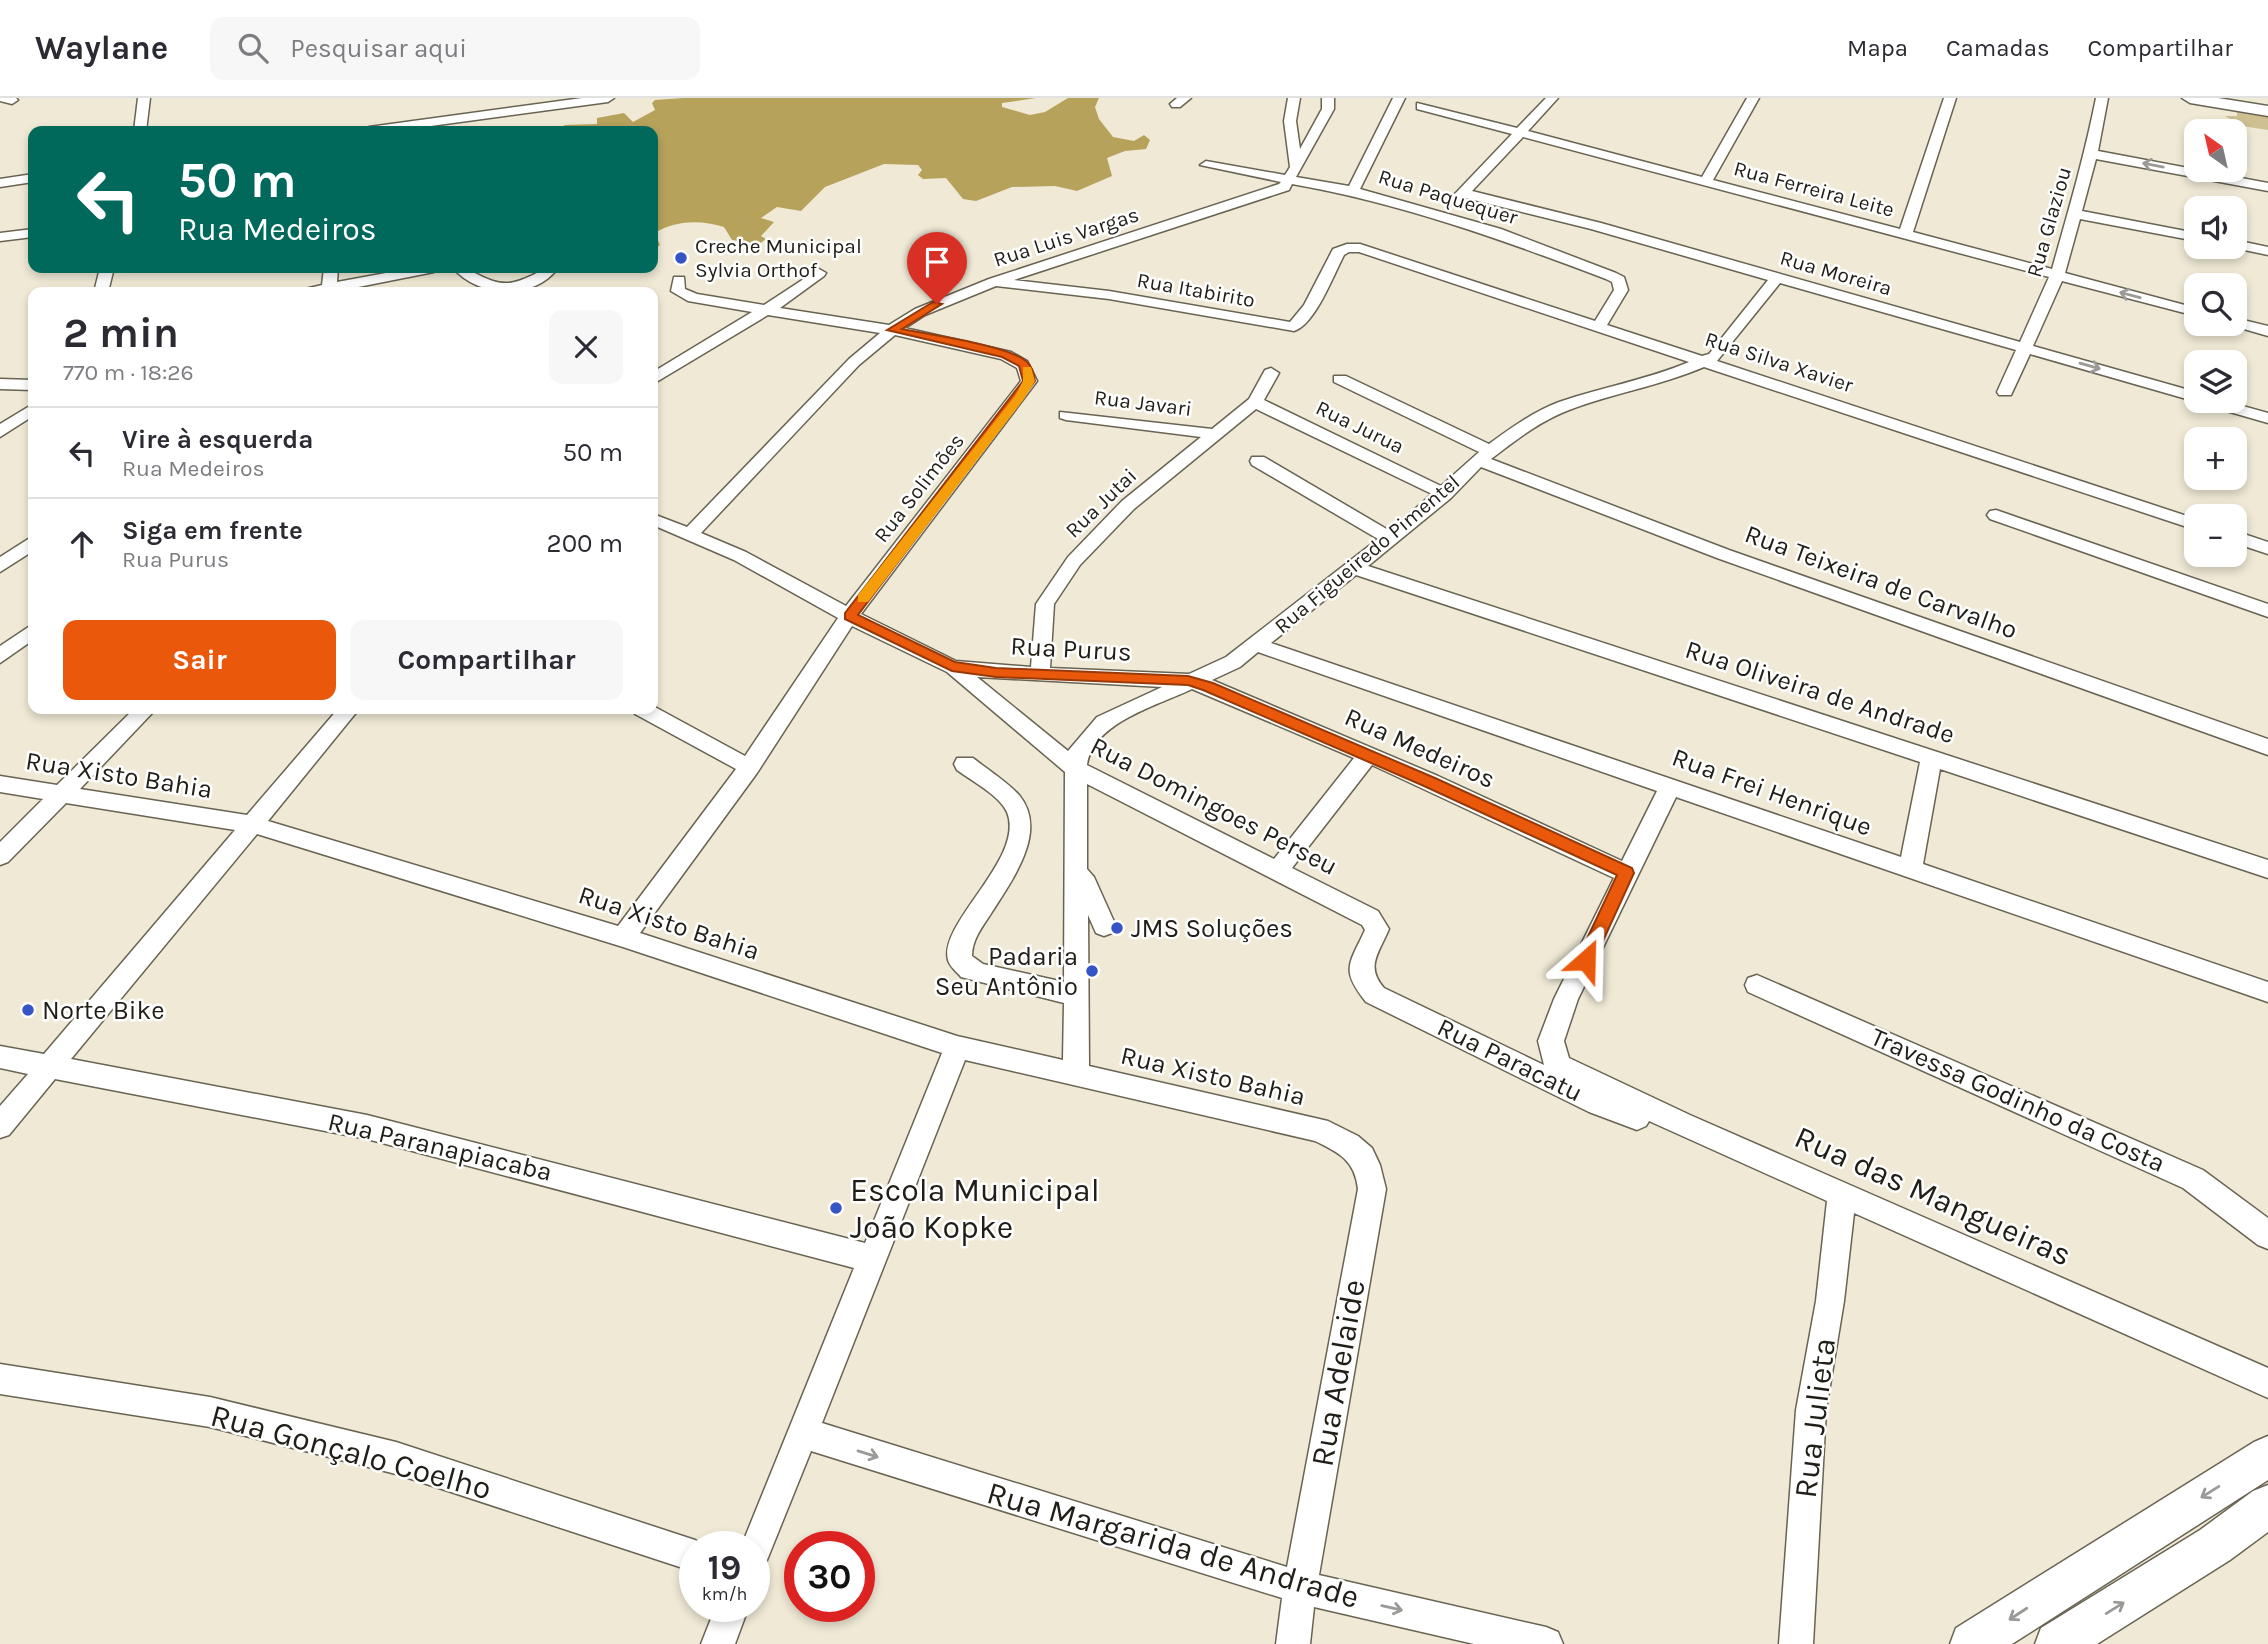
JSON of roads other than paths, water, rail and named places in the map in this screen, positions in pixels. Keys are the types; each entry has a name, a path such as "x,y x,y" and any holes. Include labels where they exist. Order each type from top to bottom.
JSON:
{"main road":[{"path":"2190,98 2268,111"},
{"path":"1972,1644 2268,1456"},
{"path":"2057,1644 2215,1545 2268,1506"}],"street":[{"path":"141,126 145,98"},
{"path":"397,126 521,104 608,98"},
{"path":"1293,174 1290,121 1294,98"},
{"path":"1293,174 1328,109 1328,98"},
{"path":"1353,191 1399,98"},
{"path":"1442,216 1552,98"},
{"path":"1706,181 1753,98"},
{"path":"1905,235 1950,98"},
{"name":"Rua Glaziou","path":"2005,392 2057,276 2072,213 2091,154 2102,98"},
{"name":"Rua Ferreira Leite","path":"1421,106 2184,309"},
{"path":"2091,154 2268,187"},
{"name":"Rua Paquequer","path":"1206,165 1293,174 1521,241 1619,280 1621,290 1599,326"},
{"name":"Rua Luis Vargas","path":"690,534 854,362 892,330 931,307 993,282 1273,191 1293,174"},
{"path":"0,183 28,179"},
{"name":"Rua Moreira","path":"1463,193 1597,226 2184,393"},
{"path":"2072,213 2184,235"},
{"path":"0,237 28,234"},
{"path":"2247,247 2268,251"},
{"name":"Rua Itabirito","path":"993,282 1109,295 1240,320 1294,327 1311,306 1338,252 1347,248"},
{"name":"Rua Silva Xavier","path":"1347,248 1360,248 2184,521"},
{"path":"339,287 409,273"},
{"path":"468,273 481,282 503,287 534,281 547,273"},
{"path":"658,376 765,311 819,274"},
{"name":"Rua Figueiredo Pimentel","path":"1076,1072 1076,769 1079,749 1104,722 1188,681 1217,671 1257,645 1445,494 1484,455 1547,412 1667,377 1706,362 1720,352 1776,279"},
{"name":"Rua Solimões","path":"623,937 749,768 849,616 1029,381 1023,364 1006,355 892,330 693,298 678,291 679,281"},
{"path":"2247,325 2268,331"},
{"path":"1255,402 1271,373"},
{"name":"Rua Teixeira de Carvalho","path":"1340,379 1484,455 1675,536 2268,747"},
{"path":"0,384 28,384"},
{"name":"Rua Jutai","path":"1040,675 1045,604 1074,561 1128,505 1255,402"},
{"name":"Rua Jurua","path":"1255,402 1445,494"},
{"path":"0,432 28,412"},
{"path":"2247,412 2268,418"},
{"name":"Rua Javari","path":"1066,415 1216,434"},
{"path":"1258,461 1391,539"},
{"path":"1996,515 2268,611"},
{"path":"658,521 740,556 849,616 952,667"},
{"path":"2247,541 2268,548"},
{"path":"0,566 28,546"},
{"name":"Rua Oliveira de Andrade","path":"1355,568 2268,869"},
{"path":"0,656 28,634"},
{"name":"Rua Frei Henrique","path":"1257,645 2268,992"},
{"name":"Rua Purus","path":"952,667 1040,675 1188,681"},
{"name":"Rua Domingoes Perseu","path":"952,667 1076,769 1370,918 1377,929 1361,966"},
{"name":"Rua Medeiros","path":"1188,681 1237,698 1368,755 1626,873"},
{"path":"0,856 141,714"},
{"path":"0,1126 345,714"},
{"path":"651,714 749,768"},
{"path":"1278,871 1368,755"},
{"path":"1910,871 1931,758"},
{"path":"965,764 1013,803 1022,821 1021,832 998,880 962,940 960,959 970,970 1078,996"},
{"name":"Rua Xisto Bahia","path":"0,784 251,824 623,937 957,1047 1076,1072 1319,1130"},
{"name":"Rua Paracatu","path":"1570,1072 1553,1059 1551,1041 1566,999 1671,785"},
{"name":"Rua Figueiredo Pimentel","path":"1077,861 1104,926"},
{"name":"Rua Paracatu","path":"1361,966 1361,978 1368,989 1400,1007 1598,1104 1659,1124 1681,1123"},
{"name":"Travessa Godinho da Costa","path":"1756,985 2193,1179 2268,1235"},
{"path":"763,1531 957,1047"},
{"name":"Rua Paranapiacaba","path":"0,1057 367,1127 874,1259"},
{"name":"Rua das Mangueiras","path":"1570,1072 2268,1383"},
{"name":"Rua Adelaide","path":"1293,1644 1300,1587 1371,1189 1370,1170 1353,1145 1319,1130"},
{"name":"Rua Julieta","path":"1796,1644 1811,1409 1830,1301 1842,1194"},
{"name":"Rua Gonçalo Coelho","path":"0,1379 210,1412 396,1458 679,1551"},
{"name":"Rua Margarida de Andrade","path":"803,1433 1300,1587 1546,1644"},
{"path":"718,1644 727,1622"}],"place":[{"name":"Creche Municipal Sylvia Orthof","path":"681,258"},
{"name":"JMS Soluções","path":"1117,928"},
{"name":"Padaria Seu Antônio","path":"1092,971"},
{"name":"Norte Bike","path":"28,1010"},
{"name":"Escola Municipal João Kopke","path":"836,1208"}]}
